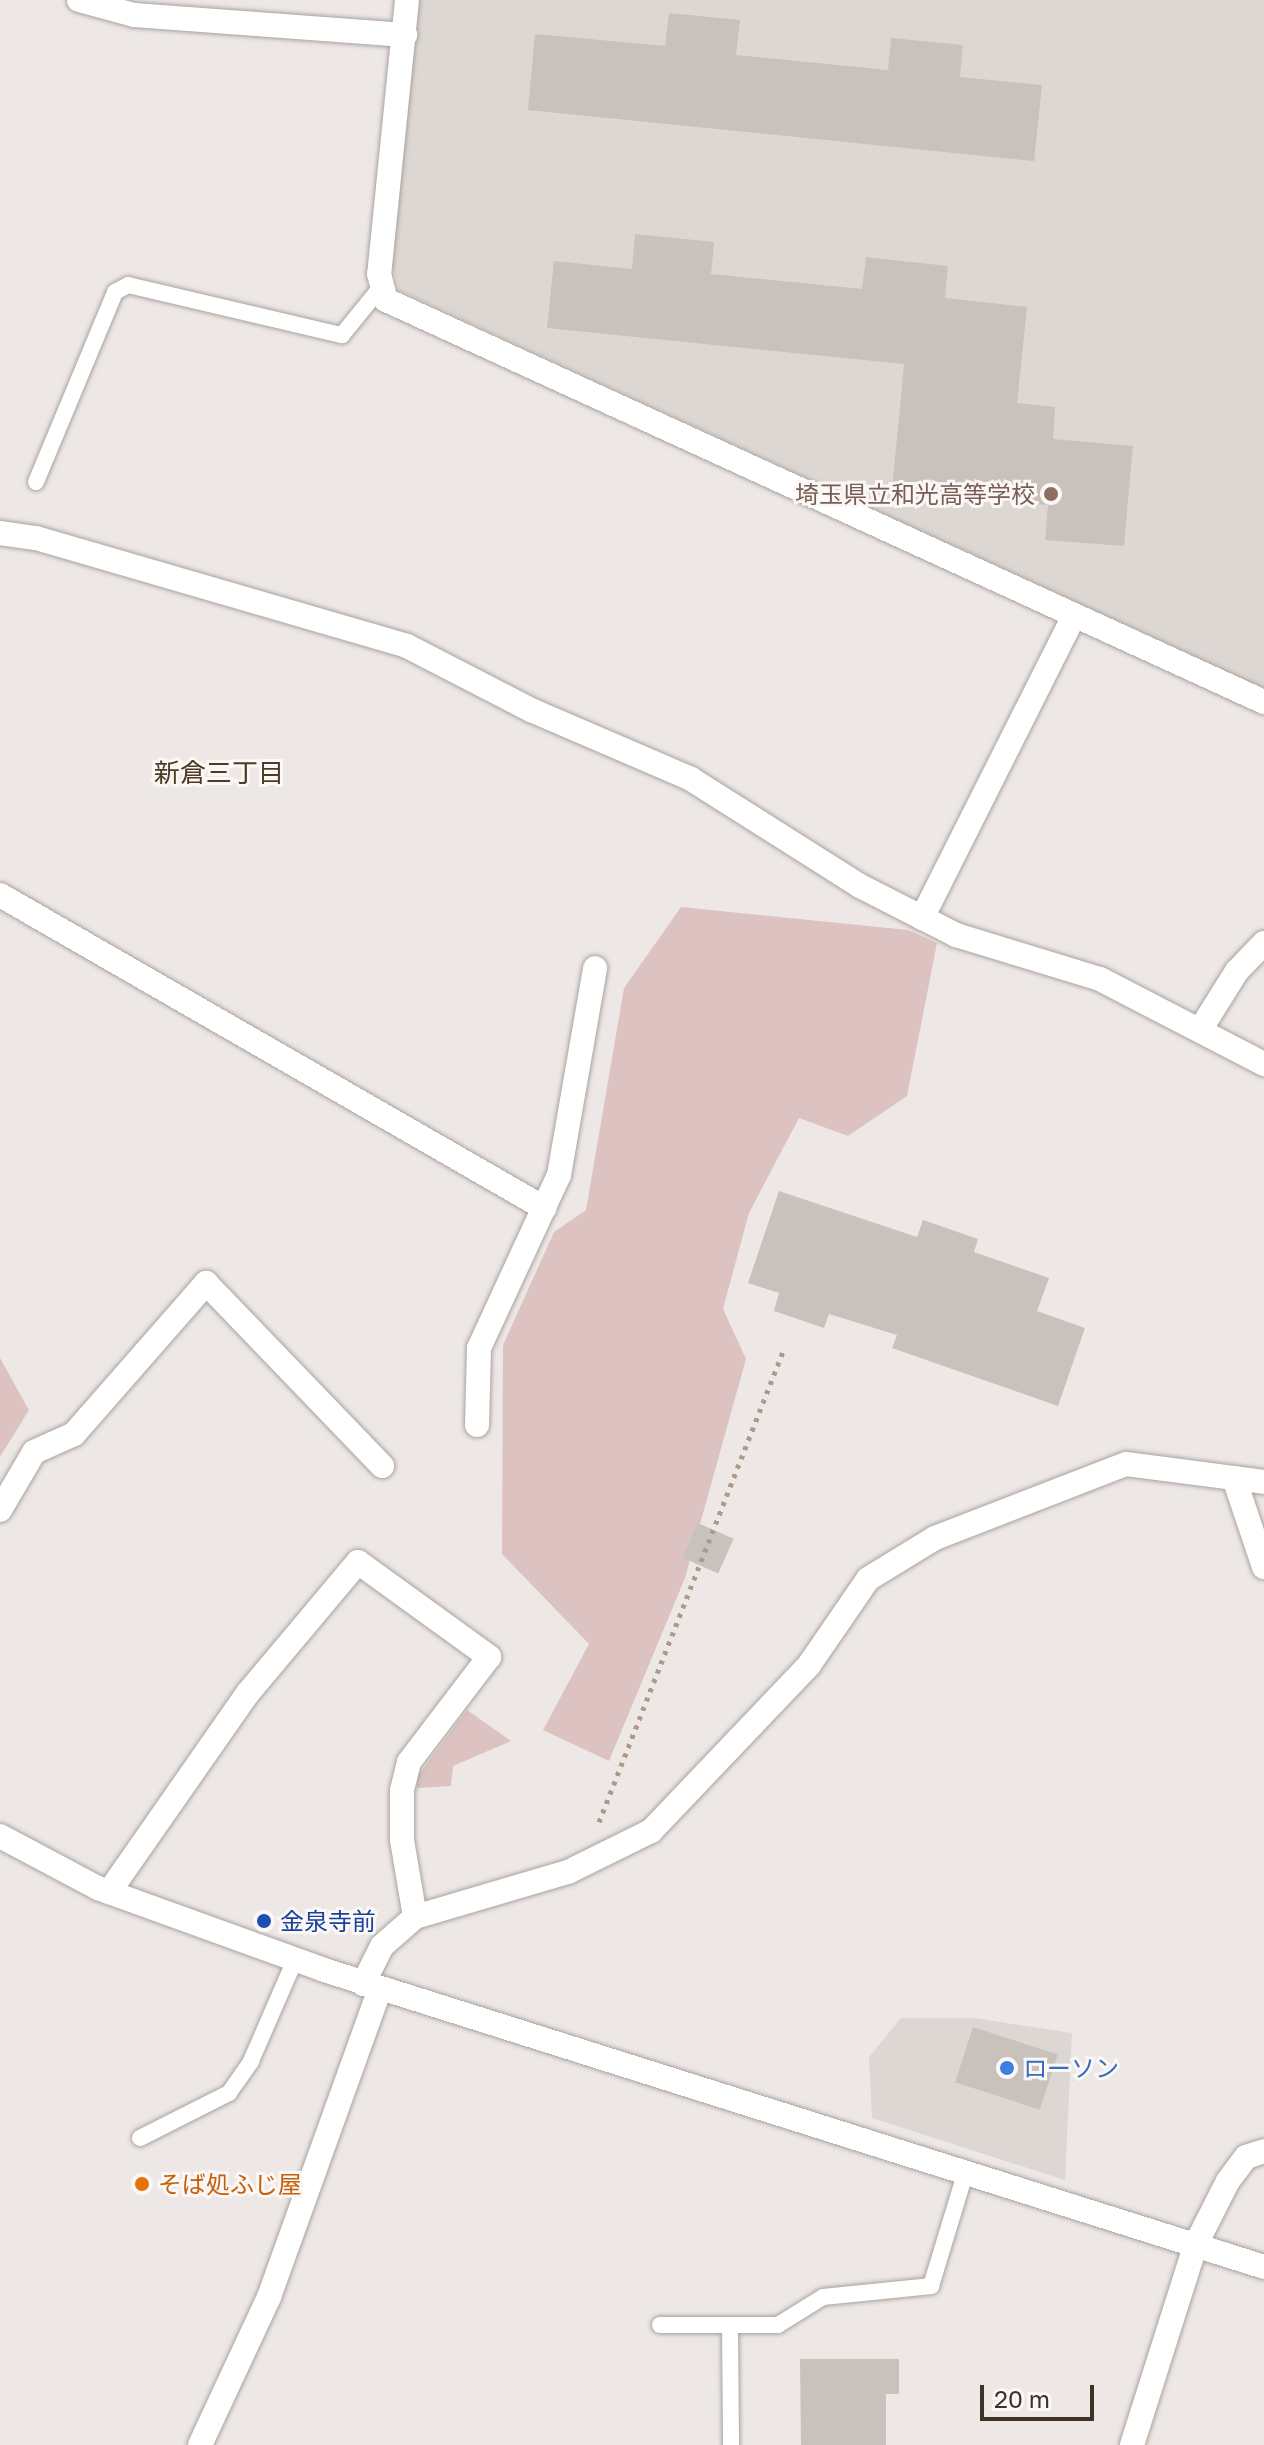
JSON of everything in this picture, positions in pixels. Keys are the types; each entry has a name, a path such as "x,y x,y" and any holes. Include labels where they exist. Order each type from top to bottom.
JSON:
{"street":[{"path":"79,0 405,35"},
{"path":"407,0 381,287 397,307 1264,702"},
{"path":"0,533 36,538 407,646 531,710 691,779 922,918 956,935 1100,979 1264,1064"},
{"path":"922,918 1074,616"},
{"path":"0,895 544,1208"},
{"path":"1200,1030 1237,971 1264,943"},
{"path":"477,1425 479,1348 559,1175 595,968"},
{"path":"0,1510 34,1452 74,1434 206,1283 382,1466"},
{"path":"200,2445 269,2297 372,1986 382,1946 415,1917 568,1872 651,1831 809,1665 868,1579 935,1538 1126,1464 1264,1482"},
{"path":"1234,1478 1264,1567"},
{"path":"109,1892 248,1693 358,1562 489,1657 409,1762 402,1790 402,1840 415,1917"},
{"path":"0,1836 109,1892 295,1960 1264,2267"},
{"path":"1132,2445 1195,2246 1228,2181 1246,2157 1264,2151"}],"lane":[{"path":"36,482 115,292 128,285 342,335 381,287"},
{"path":"140,2138 229,2093 251,2061 295,1960"},
{"path":"660,2325 778,2325 823,2297 931,2286 965,2174"},
{"path":"730,2325 731,2445"}],"path":[{"path":"596,1830 784,1349"}],"shaded area":[{"name":"埼玉県立和光高等学校","path":"419,0 1264,0 1264,688 400,291 391,262"},
{"path":"681,907 908,930 937,943 907,1096 848,1136 799,1118 749,1213 723,1309 746,1359 685,1578 609,1761 543,1730 589,1644 502,1554 503,1345 554,1232 586,1210 624,988"},
{"path":"0,1358 29,1410 0,1457"},
{"path":"467,1710 511,1741 453,1766 451,1786 417,1788 417,1777"},
{"path":"901,2018 974,2018 1072,2033 1065,2180 872,2118 869,2057"}],"building":[{"path":"669,13 740,20 736,55 888,70 891,38 963,45 960,77 1042,85 1034,161 528,110 535,34 665,46"},
{"path":"635,234 714,242 711,274 862,289 866,257 948,266 945,298 1027,307 1017,403 1055,407 1053,439 1133,446 1124,546 1045,540 1048,505 892,491 904,364 547,328 554,261 632,269"},
{"path":"779,1191 917,1237 923,1220 978,1239 974,1252 1049,1278 1037,1311 1085,1328 1058,1406 892,1348 897,1335 829,1314 824,1328 774,1311 779,1293 748,1283"},
{"path":"698,1523 734,1539 718,1574 683,1558"},
{"name":"ローソン","path":"973,2027 1058,2055 1040,2110 955,2082"},
{"path":"800,2359 899,2359 899,2394 886,2394 886,2445 801,2445"}],"place":[{"name":"埼玉県立和光高等学校","path":"1051,494"},
{"name":"金泉寺前","path":"264,1921"},
{"name":"ローソン","path":"1007,2068"},
{"name":"そば処ふじ屋","path":"142,2184"}],"district":[{"name":"新倉三丁目","path":"219,773"}]}
